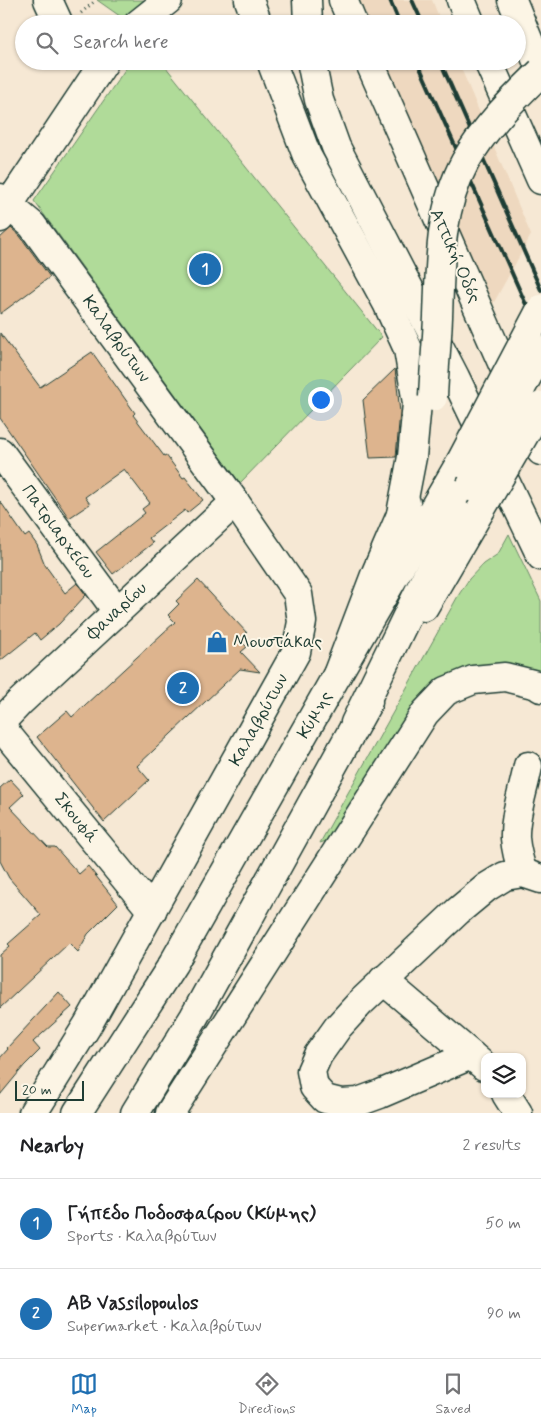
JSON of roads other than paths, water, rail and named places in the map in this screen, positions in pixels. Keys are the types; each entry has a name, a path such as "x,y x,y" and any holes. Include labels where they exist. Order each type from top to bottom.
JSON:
{"main road":[{"path":"48,0 55,15"},
{"path":"149,15 168,0"},
{"path":"249,0 255,15"},
{"path":"307,0 308,15"},
{"path":"342,0 349,15"},
{"path":"461,0 468,15"},
{"path":"512,0 518,15"},
{"path":"337,675 422,460 432,397 440,249 449,203 461,171 473,148 511,102 541,72 526,35"},
{"path":"3,207 94,70"},
{"path":"274,70 307,156 387,303 408,349 417,403 412,457 400,519"},
{"path":"313,70 319,100 336,146 455,377 541,556"},
{"name":"Αττική Οδός","path":"374,70 541,451"},
{"path":"492,70 541,180"},
{"name":"Καλαβρύτων","path":"3,207 32,224 235,502 298,594 302,622 296,652 87,1026 32,1113"},
{"name":"Κύμης","path":"470,487 541,309"},
{"path":"135,1113 194,1017 356,723 470,487 541,350"},
{"name":"Κύμης","path":"77,1113 173,964 337,675 470,487 541,406"},
{"name":"Πατριαρχείου","path":"0,452 117,611"},
{"name":"Φαναρίου","path":"0,724 19,703 235,502"},
{"path":"170,1113 425,713 446,691 473,680 505,677 537,685 541,688"},
{"name":"Σκουφά","path":"0,724 152,911"},
{"path":"528,766 515,837 518,857 532,876"},
{"path":"478,1061 358,1102 341,1103 326,1099 314,1087 311,1071 318,1055 338,1027 383,980 458,911 486,887 505,876 532,876"},
{"path":"383,980 478,1061"},
{"path":"509,1098 518,1113"},
{"path":"532,1113 541,1108"}],"railway":[{"path":"390,0 396,15"},
{"path":"412,0 419,15"},
{"path":"421,70 541,338"},
{"path":"444,70 541,290"}],"place":[{"name":"Γήπεδο Ποδοσφαίρου (Κύμης)","path":"205,269"},
{"name":"Μουστάκας","path":"217,642"},
{"name":"AB Vassilopoulos","path":"183,688"}]}
